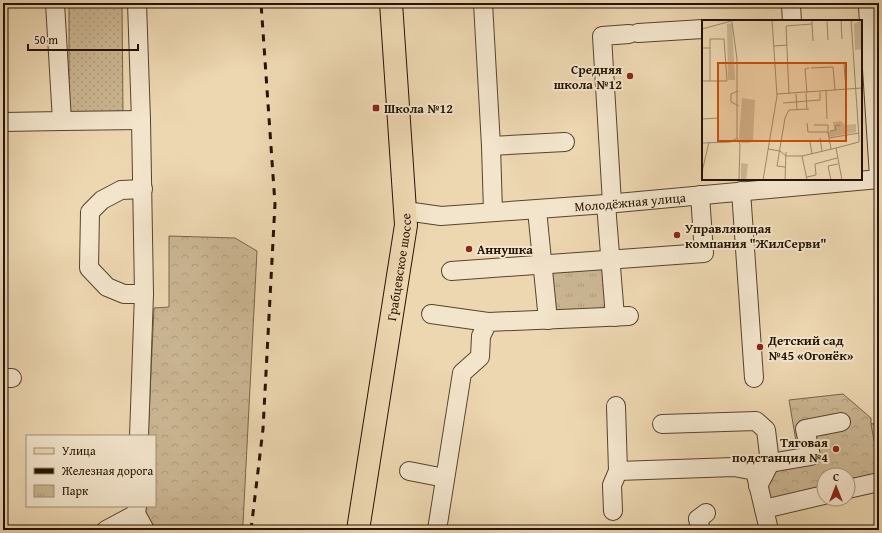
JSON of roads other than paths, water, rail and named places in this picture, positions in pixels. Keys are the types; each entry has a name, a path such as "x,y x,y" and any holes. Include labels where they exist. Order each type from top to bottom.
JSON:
{"main road":[{"name":"Грабцевское шоссе","path":"358,530 406,225 391,3"}],"street":[{"path":"56,3 62,121"},
{"path":"137,3 144,294 139,435"},
{"path":"483,3 493,212"},
{"path":"868,7 879,178"},
{"path":"432,314 488,322 622,317 610,260 602,36 702,29"},
{"path":"3,122 141,120"},
{"path":"491,146 565,142"},
{"name":"Молодёжная улица","path":"862,179 879,178"},
{"name":"Молодёжная улица","path":"406,212 441,216 537,210 741,191 806,182 842,180"},
{"path":"142,189 121,190 102,200 90,212 89,268 107,287 124,294 144,294"},
{"path":"741,191 754,378"},
{"path":"451,271 704,254 700,195"},
{"path":"537,210 548,320"},
{"path":"437,530 462,373 480,357 481,336 488,322"},
{"path":"613,511 612,485 618,471 616,406"},
{"path":"662,424 756,421 766,430 770,463 758,486"},
{"path":"770,463 811,456 805,429 841,422"},
{"path":"618,471 734,467 754,471 769,530"},
{"path":"409,471 445,478"},
{"path":"856,487 879,482"},
{"path":"764,509 816,497"},
{"path":"106,530 136,510 145,530"},
{"path":"701,530 698,519 706,513"}],"railway":[{"path":"251,530 263,429 275,204 261,3"}],"place":[{"name":"Средняя школа №12","path":"630,76"},
{"name":"Школа №12","path":"376,108"},
{"name":"Управляющая компания \"ЖилСерви\"","path":"677,235"},
{"name":"Аннушка","path":"469,249"},
{"name":"Детский сад №45 «Огонёк»","path":"760,347"},
{"name":"Тяговая подстанция №4","path":"836,449"}]}
